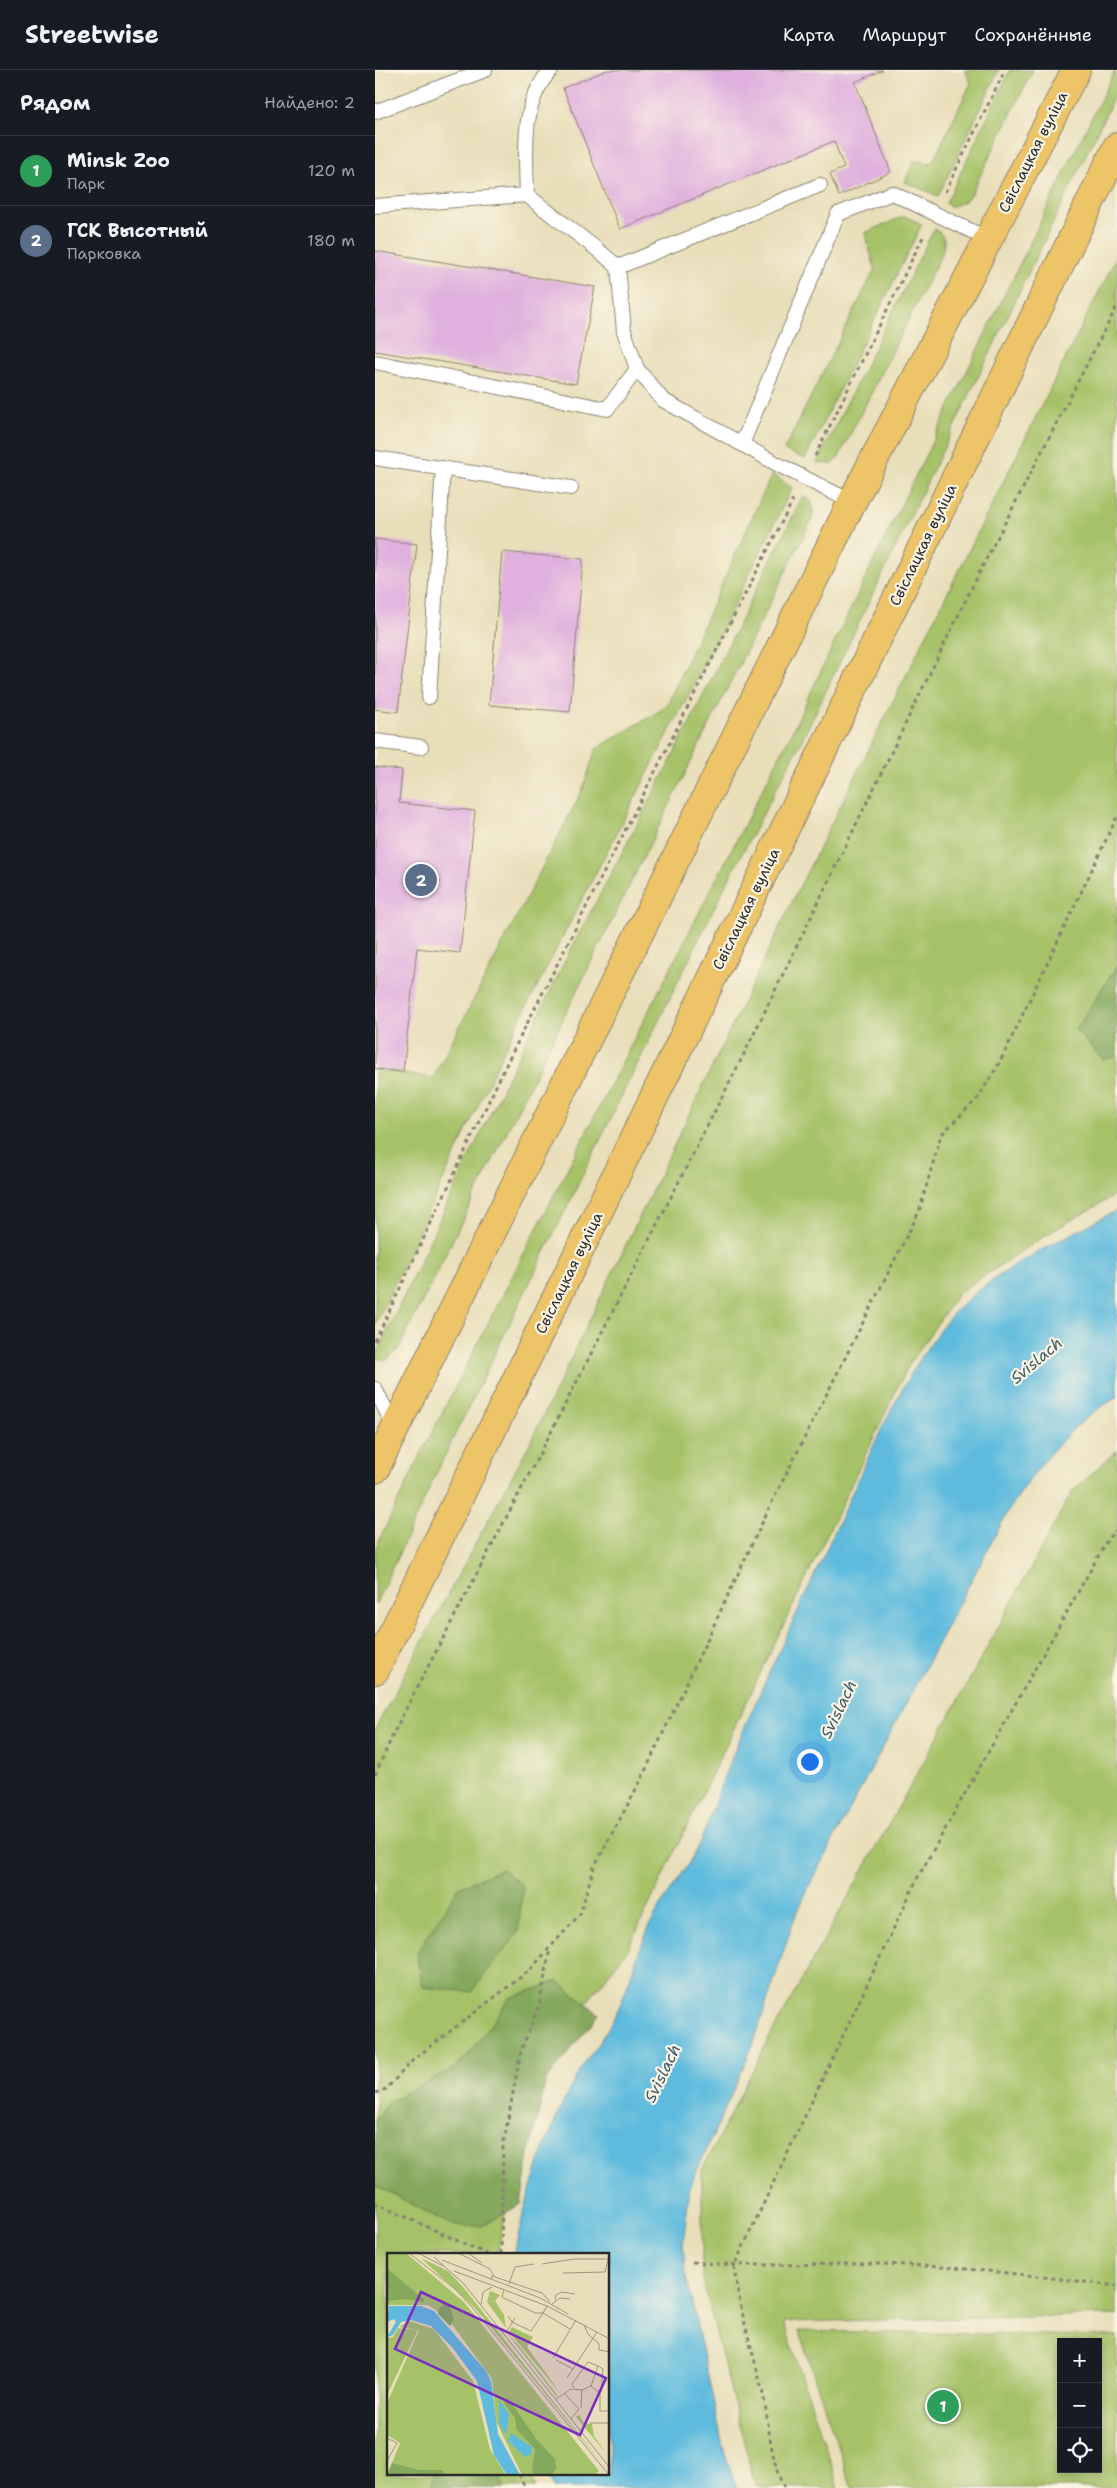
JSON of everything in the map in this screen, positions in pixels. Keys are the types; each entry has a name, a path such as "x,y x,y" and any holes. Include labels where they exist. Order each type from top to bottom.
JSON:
{"main road":[{"name":"Свіслацкая вуліца","path":"375,1469 852,502 1076,70"},
{"name":"Свіслацкая вуліца","path":"375,1670 1117,147"}],"lane":[{"path":"375,112 485,70"},
{"path":"527,195 525,134 538,83 551,70"},
{"path":"618,267 820,185"},
{"path":"742,444 838,214 892,193 988,239"},
{"path":"375,206 527,195 550,214 585,238 618,267 624,331 637,369 663,400 777,464 805,476 852,502"},
{"path":"375,362 607,409 637,369"},
{"path":"375,458 571,488"},
{"path":"429,697 443,468"},
{"path":"375,741 421,746"},
{"path":"375,1389 395,1428"}],"path":[{"path":"375,1341 505,1067 805,476 1005,70"},
{"path":"375,1775 397,1726 549,1436 745,1052 977,577 1117,306"},
{"path":"375,2093 386,2088 414,2059 530,1970 580,1914 594,1867 640,1782 771,1504 919,1212 941,1134 978,1098 1000,1062 1117,817"},
{"path":"784,2488 771,2447 762,2389 738,2302 734,2266 917,1879 1109,1537 1117,1530"},
{"path":"501,2253 503,2146 521,2050 539,2006 550,1947"},
{"path":"375,2203 485,2253"},
{"path":"692,2262 734,2266 878,2264 981,2268 1117,2286"},
{"path":"520,2476 525,2488"}],"green space":[{"path":"965,70 999,70 938,196 905,182 914,161 932,163 971,83"},
{"path":"1010,70 1033,70 971,194 965,201 951,207 946,203"},
{"path":"1115,70 1117,91 800,744 726,884 442,1461 375,1605 375,1549 424,1448 790,736 862,585"},
{"path":"904,216 922,224 805,459 784,450 875,269 865,233"},
{"path":"934,229 943,238 943,251 839,457 833,464 817,463"},
{"path":"1117,256 1117,1194 1054,1230 959,1292 908,1366 627,1951 534,2069 497,2253 387,2253 387,2476 530,2476 535,2488 375,2488 375,1729 530,1443 789,908"},
{"path":"772,474 792,488 720,634 506,1046 375,1325 375,1069 433,1078 582,791 596,749 666,707"},
{"path":"803,496 811,502 812,519 398,1350 386,1360 375,1358 472,1151 570,951 668,766"},
{"path":"1117,965 1117,1056 1103,1060 1076,1030"},
{"path":"1117,1450 1117,2315 784,2322 839,2488 760,2488 753,2478 702,2278 702,2170 768,2040 959,1699 1072,1492"},
{"path":"502,1869 523,1886 518,1933 471,1992 423,1987 416,1954 459,1887"},
{"path":"558,1981 599,2014 546,2081 529,2154 521,2204 482,2226 453,2226 375,2185 375,2121 388,2102 454,2068 469,2054 510,1998"},
{"path":"799,2331 1117,2336 1117,2488 852,2488"},
{"path":"433,2476 500,2476 504,2488 431,2488"}],"water":[{"name":"Svislach","path":"1117,1210 1117,1397 1083,1420 1055,1448 1030,1479 1007,1513 810,1884 793,1922 753,2045 690,2187 683,2244 685,2271 725,2455 737,2488 554,2488 549,2476 610,2476 610,2253 514,2253 531,2186 546,2142 575,2079 615,2016 643,1941 654,1918 699,1844 725,1774 768,1676 877,1439 915,1367 946,1322 962,1305 1002,1274 1049,1246"}],"building":[{"path":"607,70 883,70 855,82 891,172 839,196 830,174 844,168 834,141 620,229 563,88"},
{"path":"375,251 595,287 576,384 375,351"},
{"path":"375,539 417,544 398,712 375,709"},
{"path":"502,552 583,559 570,712 489,705"},
{"path":"375,767 402,770 399,803 475,811 460,953 417,948 403,1072 375,1069"}],"place":[{"name":"ГСК Высотный","path":"421,880"},
{"name":"Minsk Zoo","path":"943,2406"}]}
